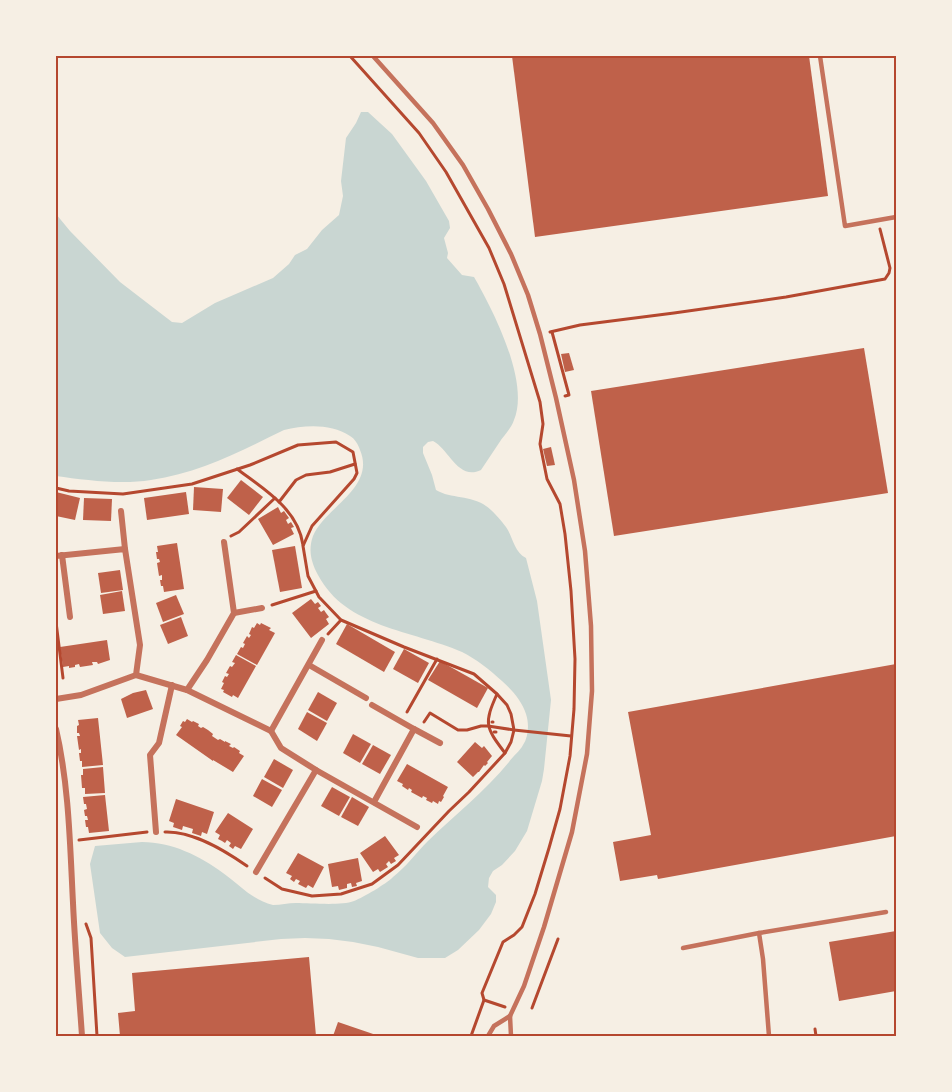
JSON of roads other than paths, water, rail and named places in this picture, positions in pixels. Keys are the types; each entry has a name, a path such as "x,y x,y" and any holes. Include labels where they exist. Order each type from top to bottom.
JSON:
{"street":[{"path":"122,511 124,549 140,645 136,675"},
{"path":"187,690 234,613 224,542"},
{"path":"70,616 59,555 124,549"},
{"path":"234,613 262,608"},
{"path":"271,731 322,640"},
{"path":"309,665 366,698"},
{"path":"56,699 81,695 136,675 187,690 271,731 280,748 417,827"},
{"path":"156,832 150,755 159,743 172,686"},
{"path":"372,705 440,743"},
{"path":"56,729 61,753 70,840 82,1036"},
{"path":"374,802 416,730"},
{"path":"256,872 316,770"}],"lane":[{"path":"373,56 433,123 463,165 511,254 528,295 540,334 574,480 583,541 591,626 592,691 587,754 572,832 541,937 524,986 510,1016 511,1036"},
{"path":"820,56 845,226 897,217"},
{"path":"683,948 886,912"},
{"path":"759,933 769,1036"},
{"path":"488,1036 494,1026 510,1016"}]}
